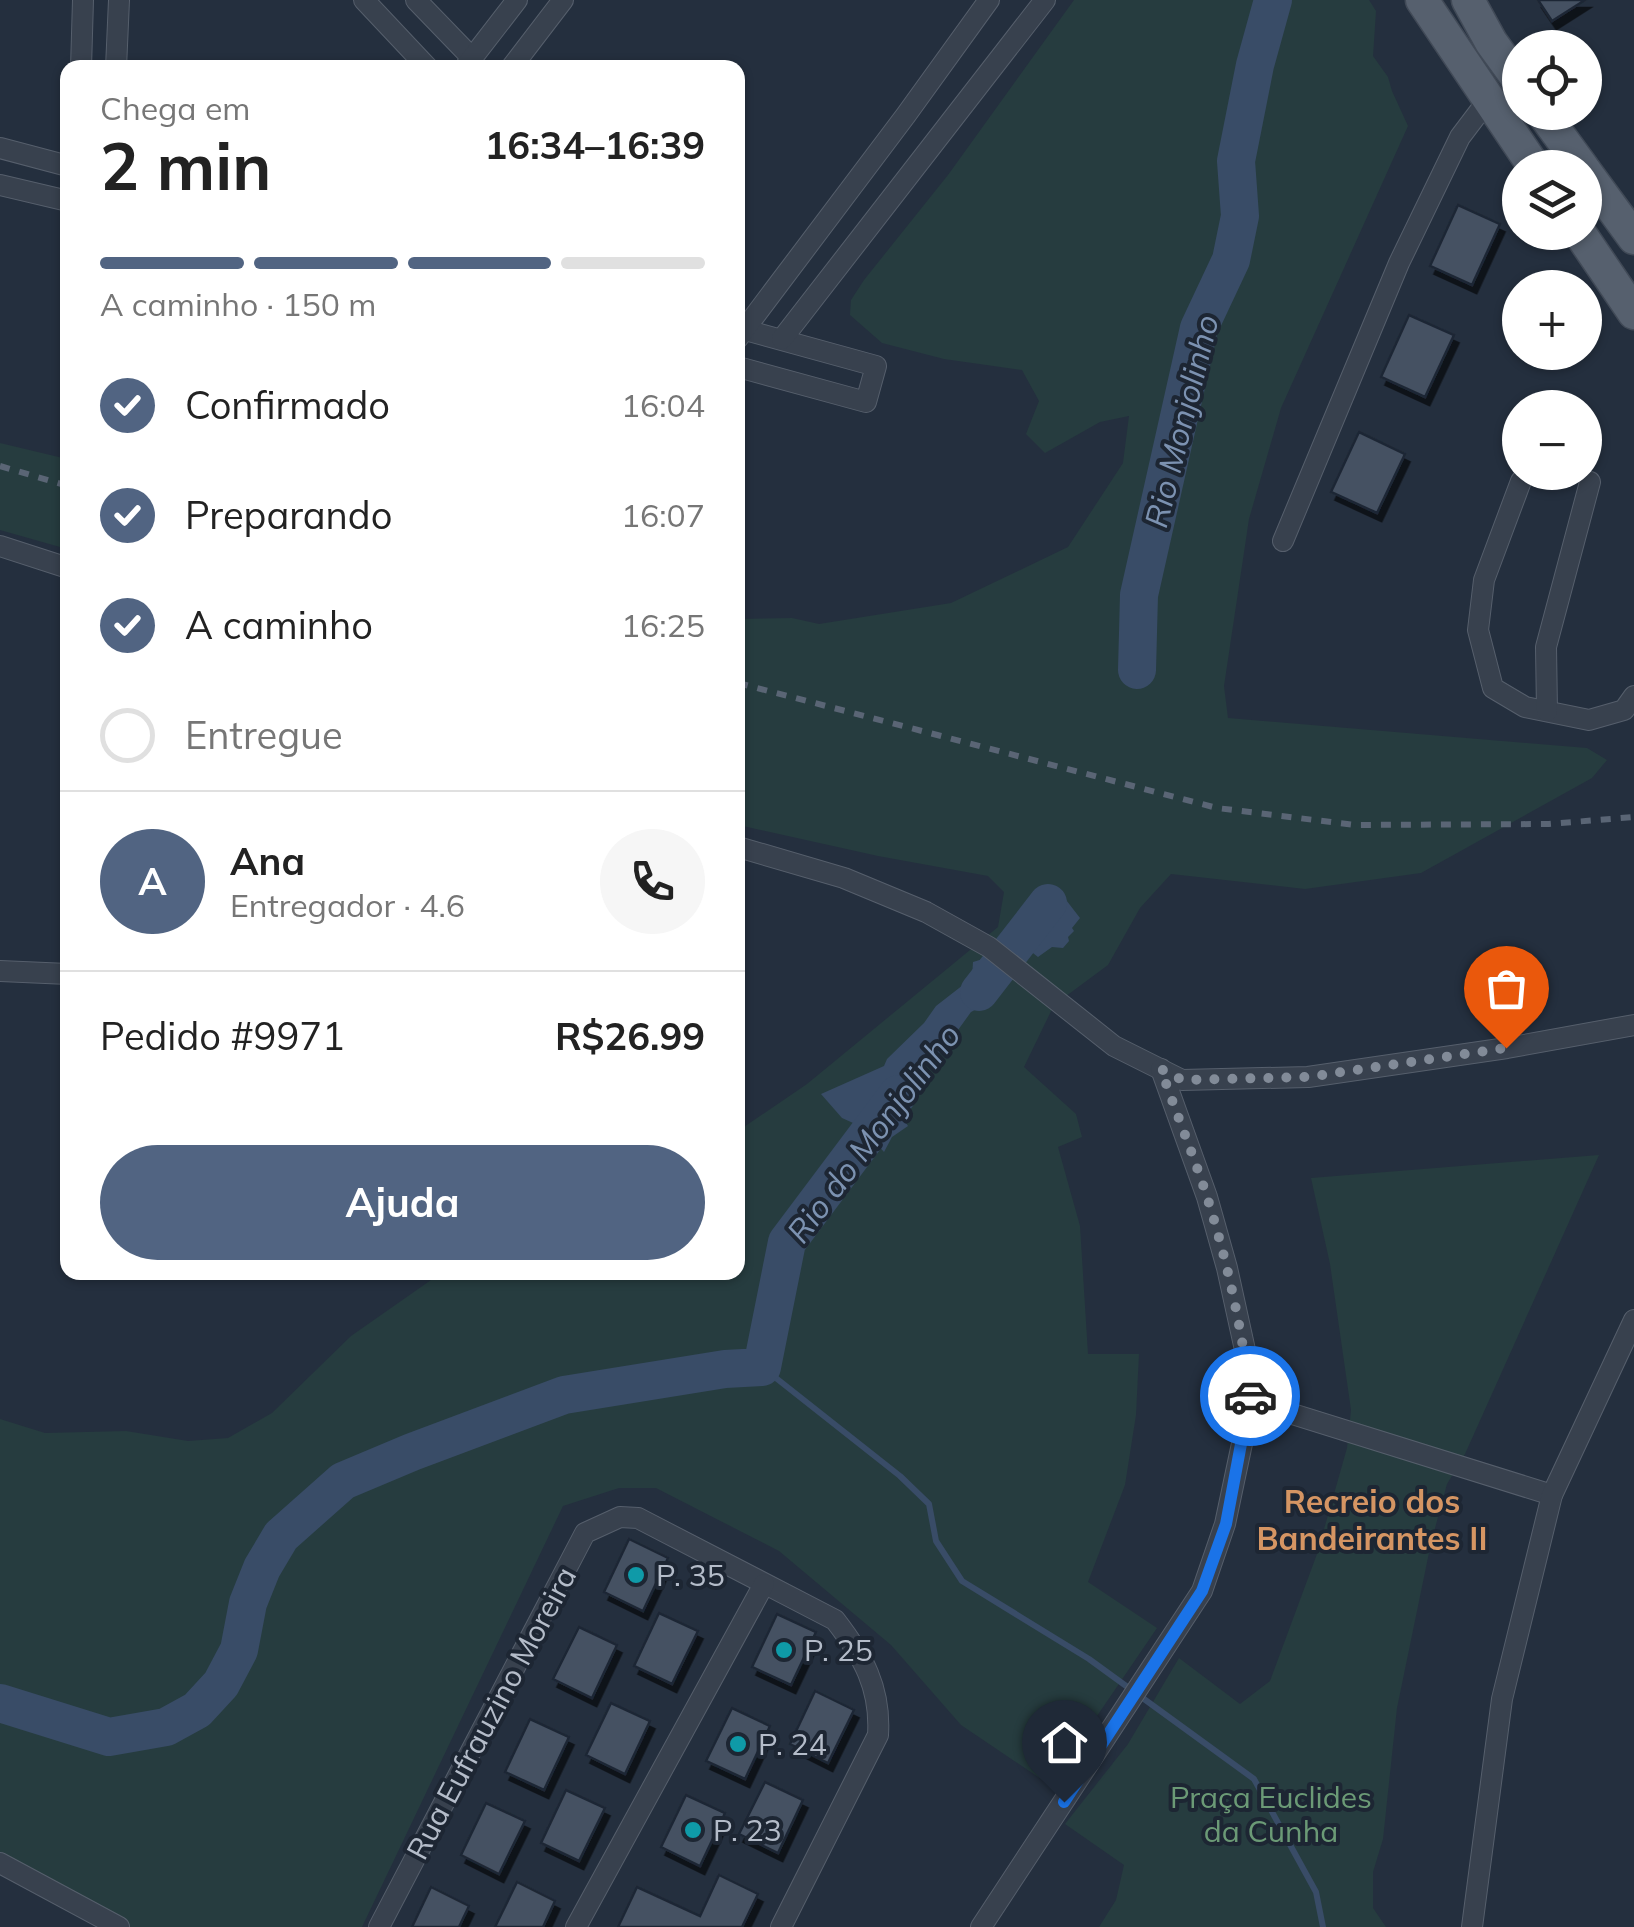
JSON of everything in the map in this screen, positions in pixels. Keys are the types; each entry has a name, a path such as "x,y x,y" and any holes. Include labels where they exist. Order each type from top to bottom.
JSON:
{"main road":[{"path":"1422,0 1522,150"},
{"path":"1460,0 1502,58"},
{"path":"1468,0 1490,42"},
{"path":"1602,194 1634,238"},
{"path":"1591,250 1634,312"}],"street":[{"path":"81,60 83,0"},
{"path":"116,60 119,0"},
{"path":"416,0 468,60"},
{"path":"474,60 517,0"},
{"path":"517,60 563,0"},
{"path":"745,325 990,0"},
{"path":"782,340 1044,0"},
{"path":"368,2 421,60"},
{"path":"1283,541 1398,263 1460,136 1488,100"},
{"path":"0,148 60,163"},
{"path":"0,184 58,199"},
{"path":"745,333 876,366 866,402 745,369"},
{"path":"1518,490 1484,580 1478,630 1494,688 1526,707 1589,720 1624,710 1634,696"},
{"path":"1546,712 1546,647 1588,490"},
{"path":"0,546 60,565"},
{"path":"745,849 844,878 926,912 989,947 1114,1046 1182,1080 1308,1077 1634,1025"},
{"path":"0,971 60,974"},
{"path":"981,1927 1202,1591 1226,1524 1251,1401 1245,1350 1207,1198 1161,1069"},
{"path":"1472,1927 1502,1698 1552,1495 1634,1320"},
{"path":"1251,1401 1552,1495"},
{"name":"Rua Eufrauzino Moreira","path":"379,1927 585,1533 620,1517 638,1518 764,1584"},
{"path":"576,1927 764,1584 835,1620 856,1647 872,1680 878,1722 872,1750 780,1927"},
{"path":"0,1863 119,1927"}],"green space":[{"path":"1074,0 1369,0 1376,11 1373,56 1388,77 1408,126 1281,408 1249,519 1224,686 1228,718 1587,748 1607,760 1592,778 1421,873 1305,889 1171,874 1140,908 1108,965 1054,1005 1024,1067 1076,1114 1082,1137 1058,1147 1080,1226 1088,1354 1139,1354 1136,1415 1125,1485 1088,1582 1157,1628 1050,1785 961,1725 891,1645 779,1551 656,1488 619,1488 563,1506 362,1927 129,1927 0,1852 0,1419 45,1433 126,1431 188,1441 228,1438 272,1413 351,1336 431,1280 745,1280 745,1126 807,1084 998,927 1004,892 988,876 745,827 745,619 792,618 819,624 951,603 1068,547 1123,463 1129,416 1100,422 1045,453 1026,434 1039,401 1022,370 944,359 882,343 850,315 851,300 864,280 948,175"},
{"path":"0,443 60,457 60,547 0,530"},
{"name":"Praça Euclides da Cunha","path":"1599,1155 1465,1454 1447,1484 1397,1708 1383,1839 1373,1872 1373,1908 1386,1927 1099,1927 1116,1900 1124,1865 1065,1824 1128,1744 1179,1658 1240,1704 1270,1681 1317,1554 1347,1448 1351,1410 1330,1264 1311,1178"}],"water":[{"path":"1045,893 1063,896 1080,918 1063,948 1052,947 1038,957 1024,946 1034,930 1034,912"},
{"path":"993,956 1010,967 1000,988 990,993 988,1003 971,1012 921,1071 909,1096 914,1102 906,1113 908,1126 892,1137 884,1152 862,1127 842,1118 821,1094 884,1066 936,1006 972,978 973,962"}],"building":[{"path":"1538,0 1585,0 1552,21"},
{"path":"1458,205 1500,224 1472,285 1430,266"},
{"path":"1409,315 1454,335 1425,397 1381,377"},
{"path":"1359,432 1405,454 1377,513 1331,492"},
{"name":"P. 35","path":"629,1539 668,1558 643,1611 604,1592"},
{"path":"659,1613 698,1631 672,1684 634,1666"},
{"name":"P. 25","path":"777,1614 816,1632 791,1685 752,1667"},
{"path":"579,1627 617,1645 592,1698 553,1679"},
{"path":"815,1691 854,1710 828,1763 790,1744"},
{"path":"611,1703 650,1721 625,1774 586,1755"},
{"name":"P. 24","path":"732,1708 770,1726 745,1779 706,1761"},
{"path":"530,1719 569,1737 544,1790 505,1772"},
{"path":"765,1782 803,1800 778,1853 739,1834"},
{"path":"566,1790 605,1808 579,1861 541,1843"},
{"name":"P. 23","path":"686,1795 725,1813 700,1866 661,1847"},
{"path":"486,1803 525,1821 499,1874 461,1855"},
{"path":"719,1875 758,1894 742,1927 618,1927 637,1887 700,1916"},
{"path":"517,1882 555,1901 543,1927 495,1927"},
{"path":"431,1887 469,1906 459,1927 412,1927"}],"waterway":[{"name":"Rio Monjolinho","path":"1137,670 1139,595 1199,328 1231,260 1240,216 1236,161 1273,0"},
{"name":"Rio do Monjolinho","path":"979,992 1048,903"},
{"name":"Rio do Monjolinho","path":"0,1703 109,1737 166,1727 197,1710 221,1684 239,1650 248,1603 262,1568 281,1536 343,1481 564,1395 725,1369 762,1367 787,1242 898,1094"},
{"path":"762,1367 900,1476 929,1504 936,1541 962,1581 1089,1659 1254,1779 1316,1892 1323,1927"}],"railway":[{"path":"0,466 60,484"},
{"path":"745,685 1217,808 1355,825 1549,824 1634,817"}],"way so far":[{"path":"1250,1396 1245,1350 1227,1268 1207,1198 1161,1069 1182,1080 1308,1077 1506,1048"}],"place":[{"name":"P. 35","path":"636,1575"},
{"name":"P. 25","path":"784,1650"},
{"name":"P. 24","path":"738,1744"},
{"name":"P. 23","path":"693,1830"}],"district":[{"name":"Recreio dos Bandeirantes II","path":"1372,1520"}],"route":[{"path":"1064,1802 1202,1591 1226,1524 1250,1396"}]}
